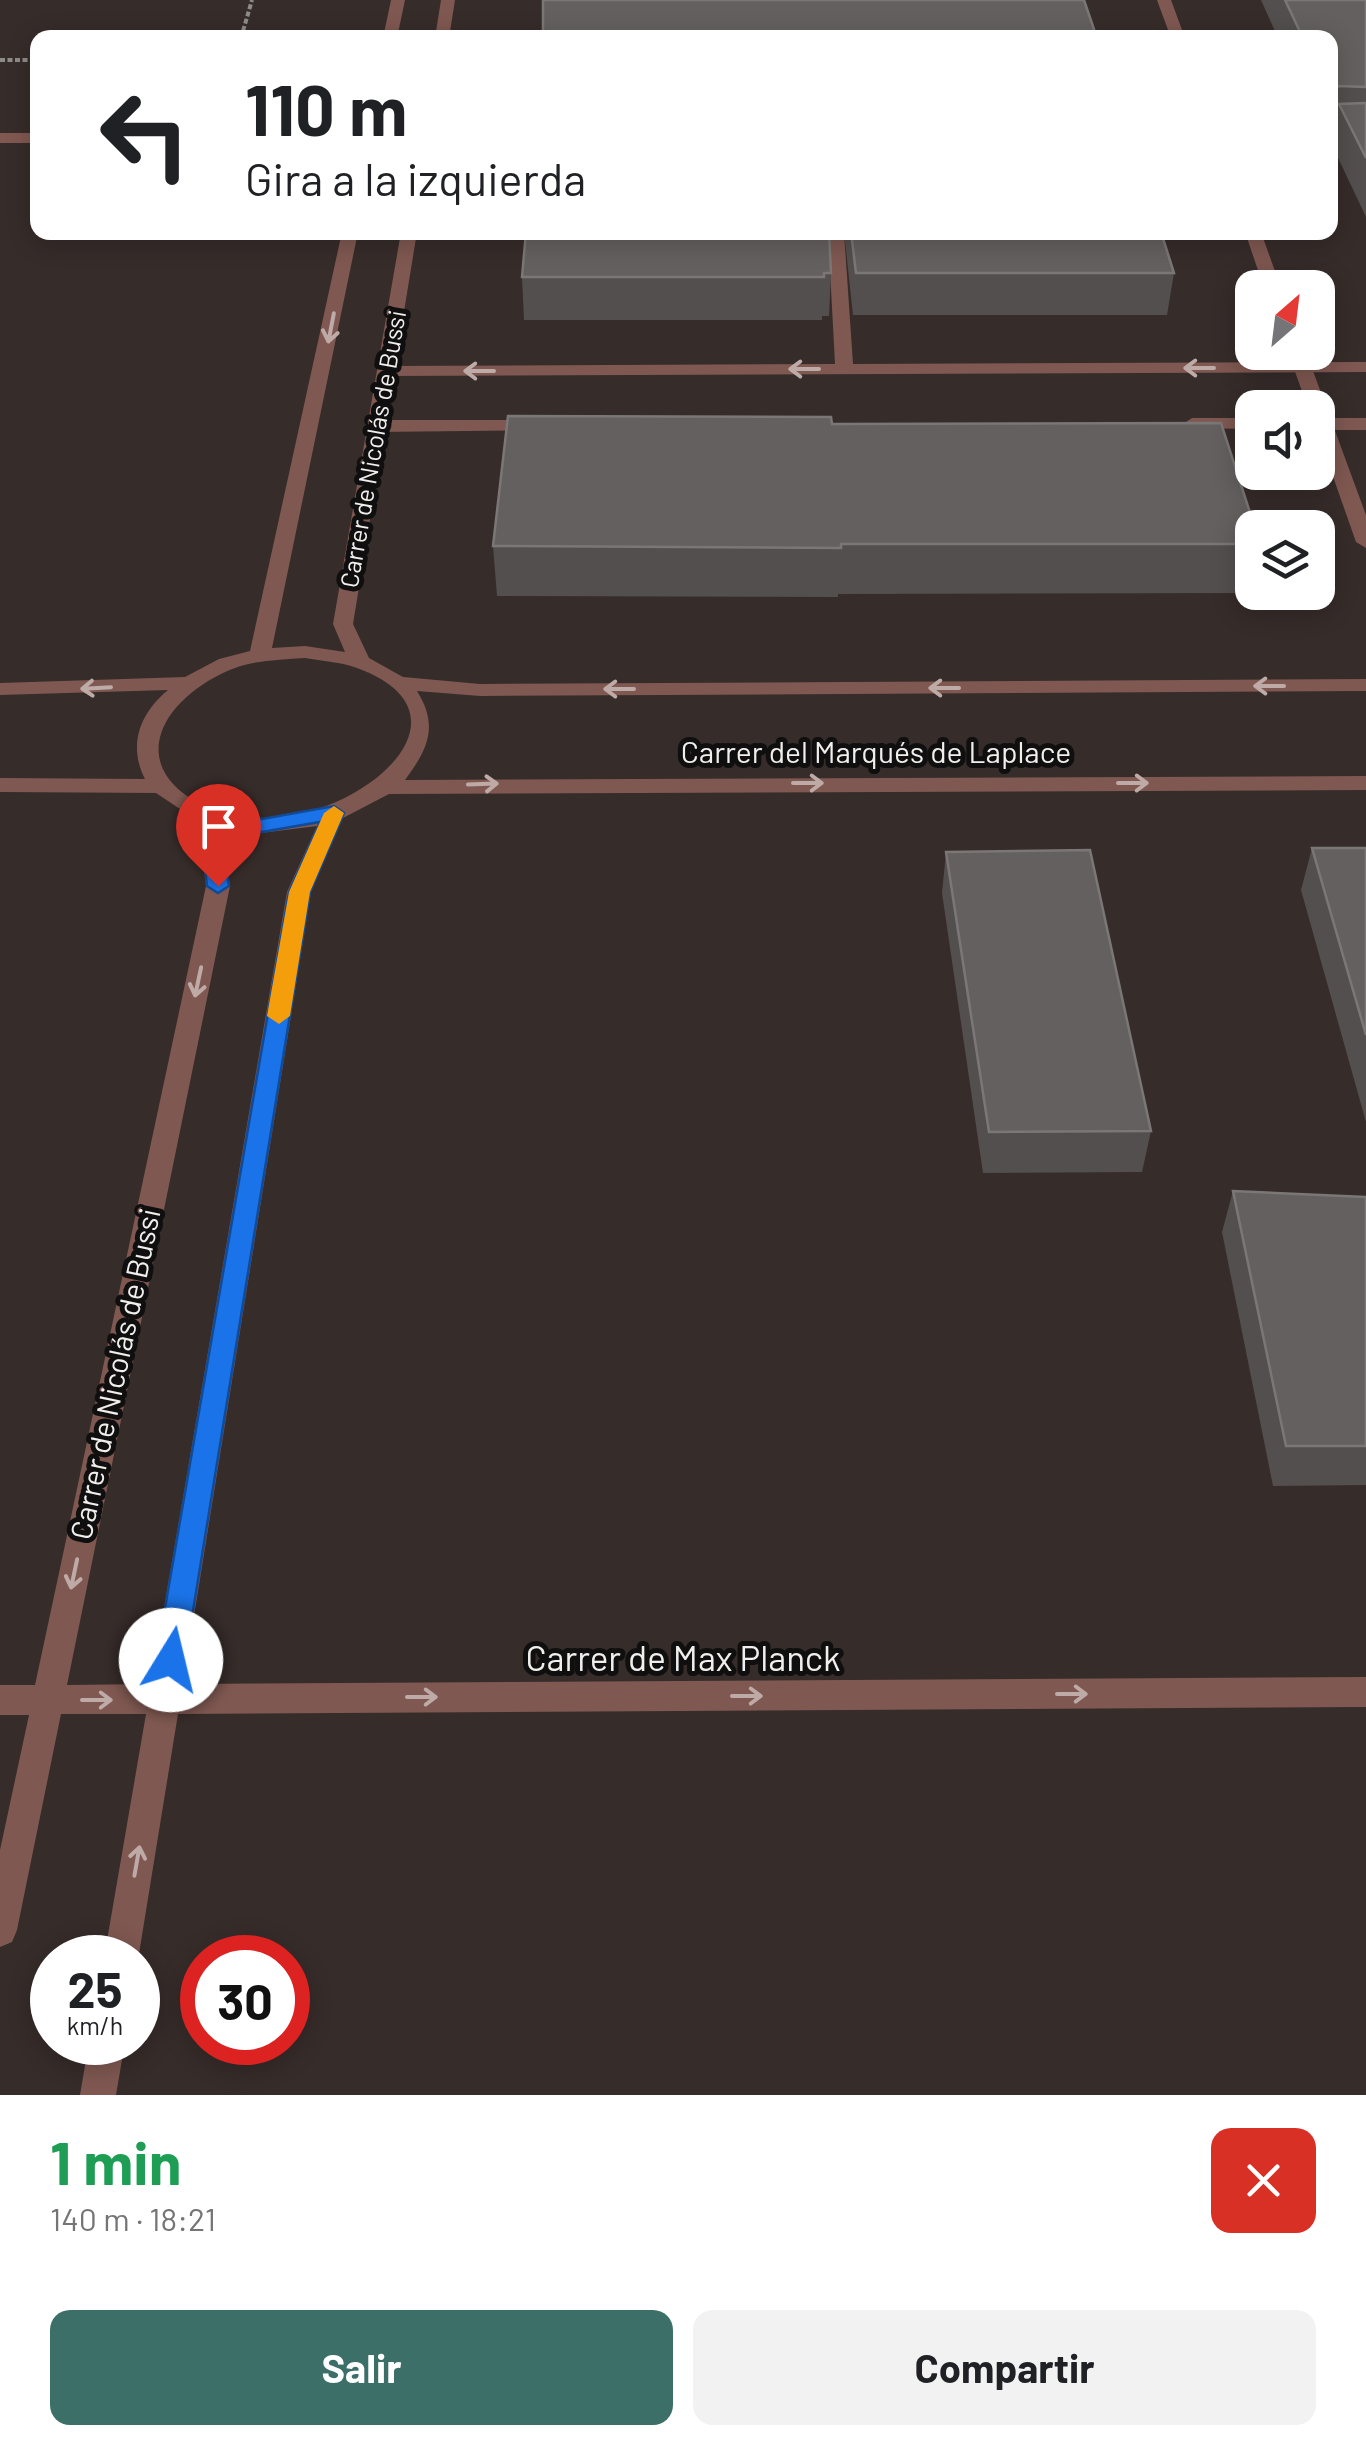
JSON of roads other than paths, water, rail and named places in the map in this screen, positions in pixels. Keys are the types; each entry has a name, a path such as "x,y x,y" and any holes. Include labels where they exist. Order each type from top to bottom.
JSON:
{"street":[{"path":"392,30 398,0"},
{"path":"443,30 448,0"},
{"path":"1164,0 1175,30"},
{"path":"1338,134 1366,134"},
{"path":"0,138 30,138"},
{"path":"260,656 348,240"},
{"name":"Carrer de Nicolás de Bussi","path":"360,661 343,624 408,240"},
{"path":"836,240 844,369"},
{"path":"1256,240 1267,270"},
{"path":"386,371 844,369 1235,361"},
{"path":"1335,364 1366,368"},
{"path":"1335,419 1366,424"},
{"path":"1172,424 1235,424"},
{"path":"377,426 553,426"},
{"path":"1335,461 1366,542"},
{"path":"400,683 419,710 423,734 401,776 363,803 334,813 262,826 209,817 158,786 144,760 147,727 171,695 217,667 260,656 306,652 360,661 400,683 480,690 1366,686"},
{"path":"0,689 191,683"},
{"name":"Carrer del Marqués de Laplace","path":"386,787 1366,783"},
{"path":"0,786 158,786"},
{"path":"125,1935 299,892 334,813"},
{"name":"Carrer de Nicolás de Bussi","path":"0,1930 218,886 209,817"},
{"name":"Carrer de Max Planck","path":"0,1700 1366,1692"},
{"path":"98,2095 103,2065"}]}
